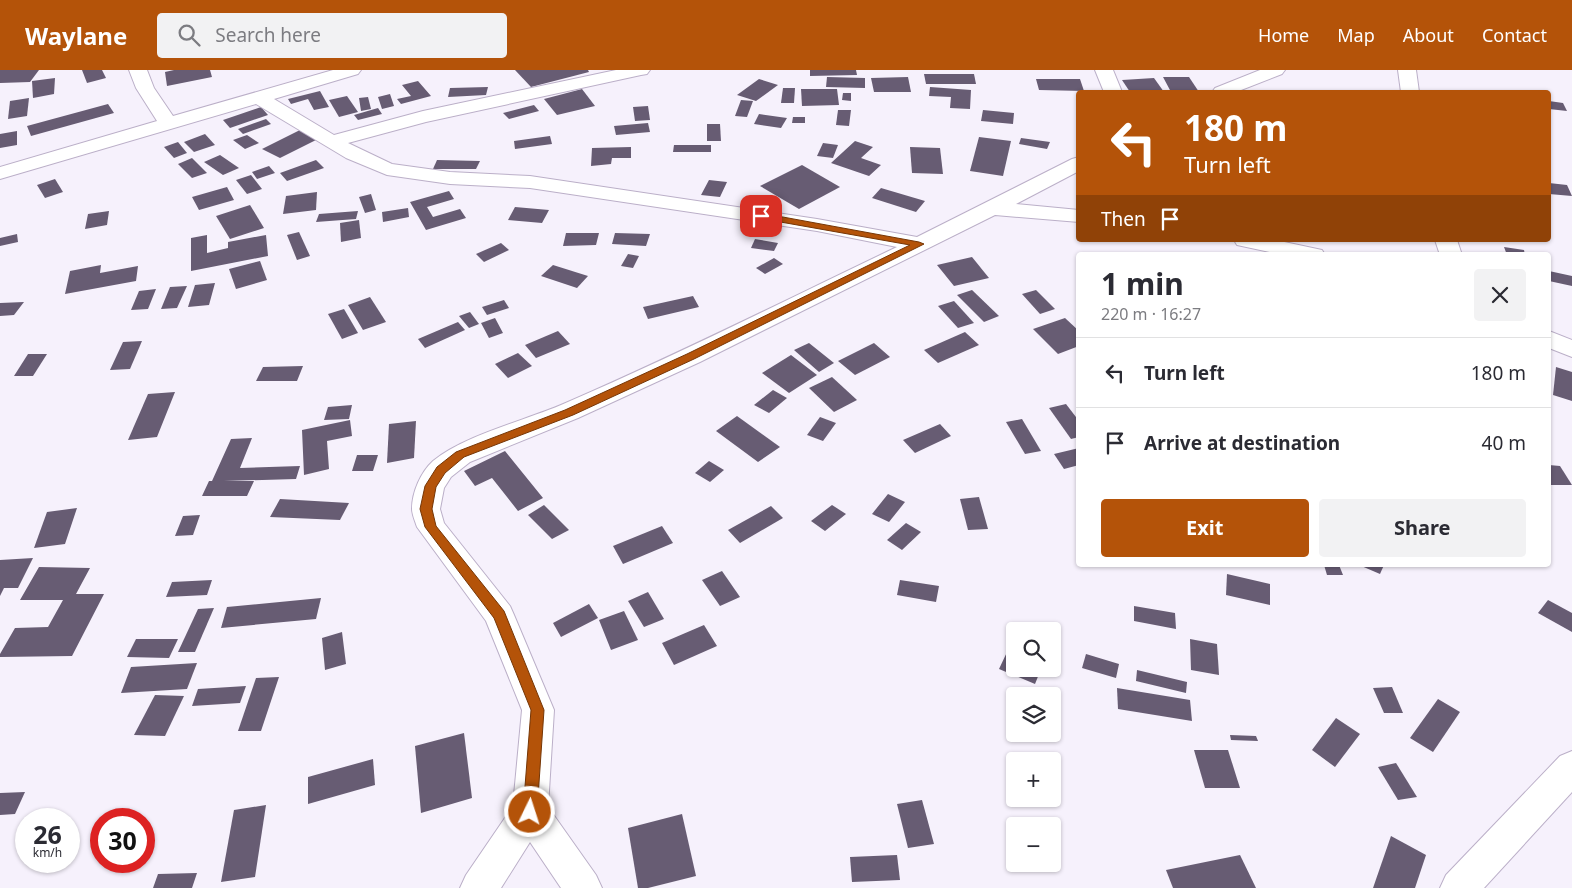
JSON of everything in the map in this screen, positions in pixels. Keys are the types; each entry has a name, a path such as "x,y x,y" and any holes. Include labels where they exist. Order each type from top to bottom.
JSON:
{"street":[{"path":"138,70 145,88 168,124"},
{"path":"0,173 352,70"},
{"path":"331,142 423,117 641,70"},
{"path":"1104,70 1112,90"},
{"path":"1226,90 1276,70"},
{"path":"1407,70 1410,90"},
{"path":"258,97 331,142 387,169 450,178 530,182 594,191 817,225 919,244"},
{"path":"479,888 530,812 538,710 499,615 431,527 426,509 430,486 441,470 460,455 569,412 691,356 1076,165"},
{"path":"991,208 1076,216"},
{"path":"1254,242 1300,252"},
{"path":"1551,340 1572,349"},
{"path":"1458,888 1572,767"},
{"path":"530,812 583,888"}],"building":[{"path":"0,70 39,70 30,82 0,83"},
{"path":"82,70 102,70 106,78 87,83"},
{"path":"174,70 210,70 212,77 167,86 165,72"},
{"path":"515,70 588,70 589,72 531,87"},
{"path":"810,70 856,70 857,75 810,76"},
{"path":"924,74 974,74 976,84 926,84"},
{"path":"827,77 865,78 865,88 826,87"},
{"path":"908,77 911,92 874,92 871,78"},
{"path":"1163,77 1189,77 1198,90 1170,90"},
{"path":"55,78 54,94 33,98 32,81"},
{"path":"1154,78 1163,90 1129,90 1122,80"},
{"path":"759,79 778,85 756,101 737,95"},
{"path":"1036,79 1080,79 1084,90 1076,91 1039,90"},
{"path":"418,81 431,96 401,104 397,99 411,96 402,85"},
{"path":"488,87 486,95 448,97 450,88"},
{"path":"930,87 971,90 970,109 950,108 951,97 929,96"},
{"path":"783,88 795,88 794,103 781,103"},
{"path":"582,89 595,106 557,115 544,99"},
{"path":"801,89 837,89 839,105 802,106"},
{"path":"320,91 329,107 314,110 308,99 291,104 288,99"},
{"path":"843,93 851,93 851,101 842,100"},
{"path":"390,94 394,106 382,109 378,97"},
{"path":"347,96 358,112 339,117 329,100"},
{"path":"368,97 371,109 361,111 359,98"},
{"path":"29,98 27,116 8,119 10,101"},
{"path":"741,100 753,101 747,117 735,116"},
{"path":"1551,101 1563,103 1567,111 1551,109"},
{"path":"108,104 114,113 31,136 27,126"},
{"path":"534,105 539,111 509,119 503,113"},
{"path":"648,106 650,120 635,121 633,107"},
{"path":"261,107 268,115 230,128 223,120"},
{"path":"378,108 382,114 358,120 354,115"},
{"path":"838,110 851,110 849,126 836,125"},
{"path":"983,110 1014,113 1013,124 981,121"},
{"path":"759,114 787,118 781,128 754,124"},
{"path":"793,117 805,117 805,123 792,123"},
{"path":"266,119 271,124 243,134 238,129"},
{"path":"648,123 650,132 616,135 614,126"},
{"path":"707,124 720,124 721,141 707,141"},
{"path":"300,130 318,139 280,158 262,149"},
{"path":"17,131 17,145 0,148 0,134"},
{"path":"205,134 215,145 194,152 184,142"},
{"path":"247,135 259,143 245,149 233,140"},
{"path":"550,136 552,144 515,149 514,141"},
{"path":"979,137 1011,141 1003,176 970,171"},
{"path":"1021,138 1050,142 1047,149 1019,144"},
{"path":"855,141 873,147 861,158 881,165 869,176 831,163"},
{"path":"178,142 187,153 174,158 164,147"},
{"path":"823,143 838,145 833,158 817,156"},
{"path":"674,145 711,145 711,152 673,152"},
{"path":"631,147 631,158 612,158 611,164 591,166 592,148"},
{"path":"910,147 940,148 943,174 912,173"},
{"path":"220,155 239,168 223,175 204,162"},
{"path":"192,158 207,173 192,178 178,164"},
{"path":"316,160 324,168 287,181 280,173"},
{"path":"437,160 480,161 476,169 433,169"},
{"path":"802,165 840,187 799,209 760,186"},
{"path":"269,166 275,173 257,179 252,172"},
{"path":"251,175 262,189 247,194 236,180"},
{"path":"55,179 63,192 45,198 37,185"},
{"path":"709,180 727,182 720,197 701,195"},
{"path":"1551,183 1567,185 1572,196 1551,194"},
{"path":"227,187 234,200 199,210 192,197"},
{"path":"881,188 925,201 916,212 872,198"},
{"path":"449,191 454,199 427,207 433,217 460,209 466,218 426,230 410,202"},
{"path":"317,192 316,210 283,214 286,196"},
{"path":"371,194 376,210 365,213 359,197"},
{"path":"250,205 264,228 230,239 216,216"},
{"path":"515,207 549,210 542,223 508,220"},
{"path":"408,208 409,217 383,222 382,212"},
{"path":"109,211 107,225 85,229 88,214"},
{"path":"358,211 356,219 316,222 319,214"},
{"path":"359,220 361,238 341,242 340,223"},
{"path":"299,232 310,256 297,260 287,235"},
{"path":"566,233 599,233 596,245 563,246"},
{"path":"615,233 650,234 646,246 612,244"},
{"path":"17,234 18,242 0,246 0,238"},
{"path":"207,235 207,253 228,248 228,242 266,235 268,256 191,271 191,238"},
{"path":"755,239 778,243 774,251 751,248"},
{"path":"501,243 509,250 484,262 476,254"},
{"path":"1504,247 1524,250 1524,252 1506,252"},
{"path":"628,254 639,256 633,268 621,266"},
{"path":"972,257 989,278 954,286 937,265"},
{"path":"774,258 783,264 765,274 756,268"},
{"path":"260,261 267,280 236,289 229,269"},
{"path":"101,265 100,273 138,266 136,281 65,294 70,271"},
{"path":"553,265 588,276 577,288 541,276"},
{"path":"1551,271 1572,276 1572,286 1551,281"},
{"path":"215,283 209,305 188,307 195,285"},
{"path":"187,286 177,308 161,309 170,287"},
{"path":"156,289 148,309 131,310 139,291"},
{"path":"972,290 999,316 984,322 957,295"},
{"path":"1036,290 1055,309 1040,314 1022,294"},
{"path":"693,296 699,307 648,319 643,307"},
{"path":"370,297 386,322 363,330 348,305"},
{"path":"504,300 509,308 487,315 482,307"},
{"path":"954,301 974,323 958,328 938,306"},
{"path":"24,302 14,315 0,316 0,303"},
{"path":"344,309 358,333 342,339 328,314"},
{"path":"470,312 479,324 469,328 459,316"},
{"path":"495,318 503,333 489,338 481,323"},
{"path":"1065,318 1076,328 1076,347 1058,354 1033,329"},
{"path":"458,322 465,330 425,348 418,339"},
{"path":"558,331 570,344 536,358 525,345"},
{"path":"965,332 979,345 938,363 924,350"},
{"path":"142,341 130,369 110,370 123,342"},
{"path":"809,343 834,363 819,372 794,350"},
{"path":"874,343 890,357 855,375 838,361"},
{"path":"518,353 532,366 508,378 495,364"},
{"path":"28,354 47,354 33,376 14,376"},
{"path":"791,355 817,375 789,393 762,373"},
{"path":"303,366 297,381 256,381 263,367"},
{"path":"1556,367 1572,372 1572,401 1553,395"},
{"path":"832,377 857,400 834,412 809,388"},
{"path":"773,390 787,398 769,413 754,405"},
{"path":"175,392 157,437 128,440 148,394"},
{"path":"1066,404 1076,417 1076,438 1071,439 1049,408"},
{"path":"352,405 349,419 324,420 328,407"},
{"path":"737,416 780,447 758,462 716,431"},
{"path":"820,417 836,423 823,441 807,435"},
{"path":"1022,419 1041,451 1025,454 1006,422"},
{"path":"350,420 352,436 327,441 329,469 304,475 302,430"},
{"path":"416,421 414,458 387,463 389,424"},
{"path":"940,424 951,436 915,453 903,440"},
{"path":"252,438 240,468 300,466 296,479 224,481 254,481 247,496 202,496 209,481 212,481 231,439"},
{"path":"1076,449 1076,466 1064,469 1054,454"},
{"path":"505,451 543,498 518,511 492,478 475,486 464,471"},
{"path":"357,455 378,455 373,471 352,471"},
{"path":"709,461 724,470 710,482 695,473"},
{"path":"1551,465 1560,466 1572,485 1551,485"},
{"path":"888,494 905,502 889,522 872,514"},
{"path":"979,497 988,529 968,530 960,499"},
{"path":"280,499 349,503 340,520 270,517"},
{"path":"544,505 569,530 552,539 528,515"},
{"path":"832,505 846,514 825,531 811,521"},
{"path":"771,506 783,518 740,543 728,530"},
{"path":"77,508 65,544 34,548 47,512"},
{"path":"200,515 193,535 175,536 183,516"},
{"path":"906,523 921,532 902,550 887,540"},
{"path":"662,526 673,543 623,564 613,546"},
{"path":"33,558 18,588 4,588 0,596 0,560"},
{"path":"39,567 90,568 76,594 104,594 72,656 0,657 15,628 48,627 63,600 20,600"},
{"path":"1325,567 1340,567 1343,575 1327,575"},
{"path":"1364,567 1383,567 1380,574"},
{"path":"722,571 740,597 720,606 702,580"},
{"path":"1227,574 1270,584 1270,605 1226,595"},
{"path":"212,580 207,595 166,597 172,582"},
{"path":"900,580 939,586 936,602 897,595"},
{"path":"648,592 664,619 644,627 628,601"},
{"path":"321,598 316,619 221,628 227,607"},
{"path":"1548,600 1572,613 1572,632 1538,613"},
{"path":"589,604 598,618 561,637 553,623"},
{"path":"1134,606 1175,613 1176,629 1134,621"},
{"path":"214,608 195,652 178,652 198,609"},
{"path":"624,611 638,640 611,650 599,620"},
{"path":"704,625 717,646 674,665 662,643"},
{"path":"342,632 346,664 325,670 322,638"},
{"path":"136,639 178,639 169,658 127,657"},
{"path":"1190,639 1217,644 1219,675 1191,670"},
{"path":"1006,654 1006,672 999,669"},
{"path":"1086,654 1119,664 1116,678 1082,668"},
{"path":"197,663 187,689 121,693 131,667"},
{"path":"1137,670 1187,682 1186,693 1136,681"},
{"path":"279,677 261,731 238,731 256,678"},
{"path":"1018,677 1038,677 1035,684"},
{"path":"246,686 240,703 192,706 198,689"},
{"path":"1392,687 1403,713 1384,713 1373,688"},
{"path":"1117,688 1190,700 1192,721 1118,709"},
{"path":"155,695 184,696 165,736 134,735"},
{"path":"1438,699 1460,712 1433,752 1410,738"},
{"path":"1336,718 1360,734 1335,767 1312,750"},
{"path":"464,733 472,798 421,813 415,746"},
{"path":"1230,735 1256,736 1258,741 1231,740"},
{"path":"1194,750 1228,750 1240,788 1205,788"},
{"path":"373,759 375,785 308,804 308,777"},
{"path":"1396,763 1417,797 1398,800 1378,767"},
{"path":"25,792 18,808 15,808 15,814 0,815 0,793"},
{"path":"922,800 934,844 908,848 897,804"},
{"path":"266,805 255,877 221,882 234,810"},
{"path":"682,814 696,876 648,888 638,888 628,828"},
{"path":"1391,836 1426,855 1415,888 1373,888"},
{"path":"897,855 900,880 852,882 850,857"},
{"path":"1240,855 1256,888 1173,888 1166,870"},
{"path":"197,873 192,888 153,888 158,874"}],"route":[{"path":"530,812 538,710 499,615 431,527 426,509 430,486 441,470 460,455 569,412 691,356 919,244 761,216"}]}
